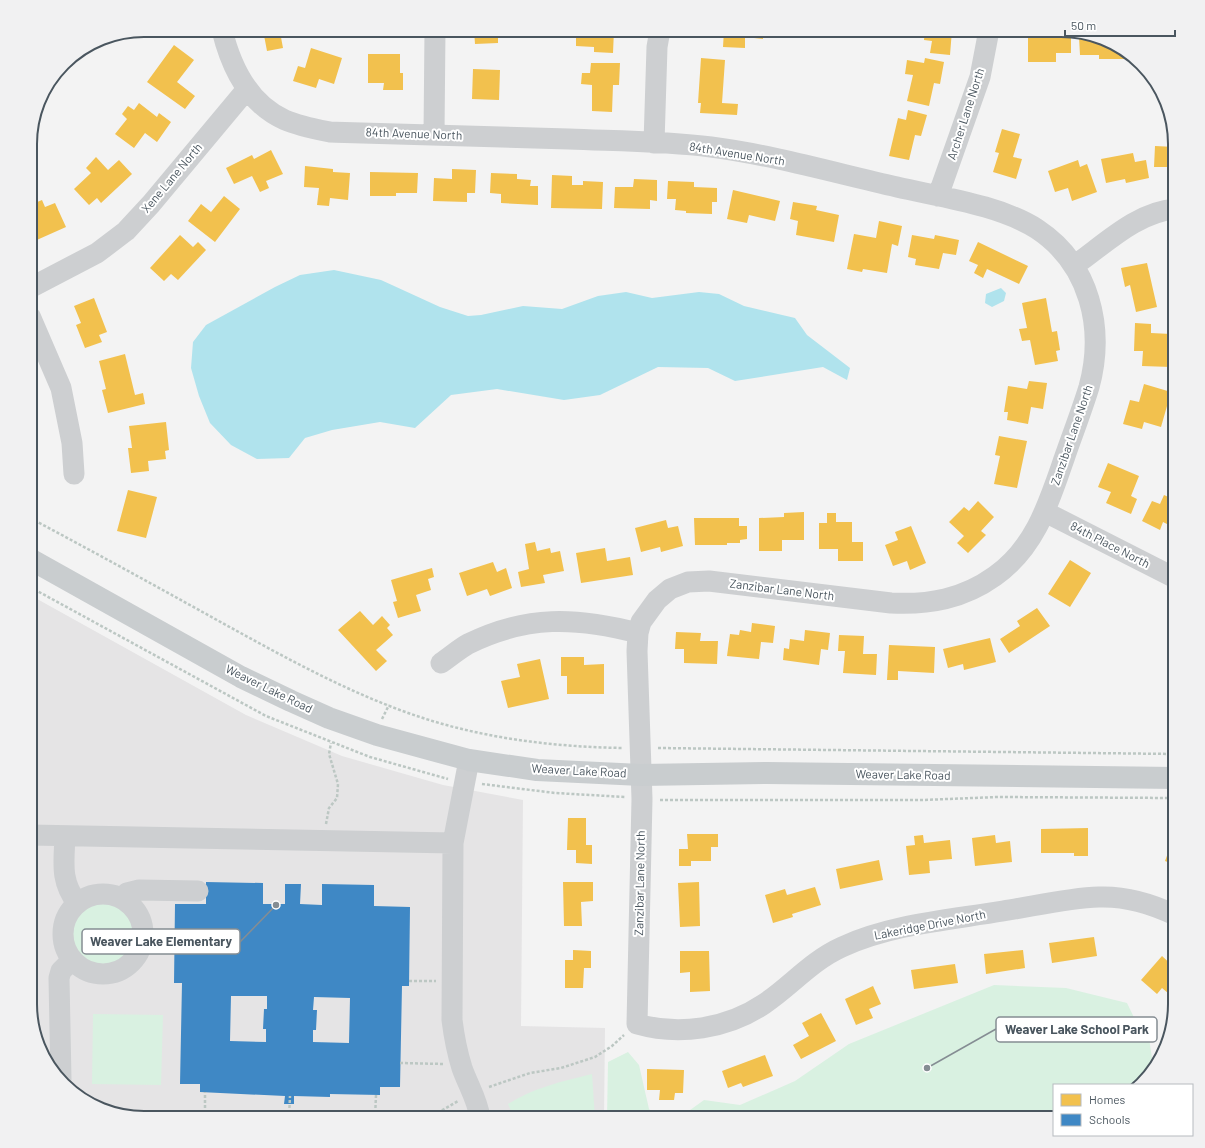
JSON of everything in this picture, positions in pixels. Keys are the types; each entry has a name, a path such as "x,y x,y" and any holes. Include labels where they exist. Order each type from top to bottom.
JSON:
{"main road":[{"name":"Weaver Lake Road","path":"37,563 234,673 328,718 377,735 469,760 536,770 641,774 766,773 1168,778"}],"street":[{"path":"224,37 233,67 247,89"},
{"path":"434,134 435,37"},
{"path":"654,142 657,47 659,37"},
{"name":"Archer Lane North","path":"938,196 980,77 988,37"},
{"name":"84th Avenue North","path":"247,89 265,107 285,120 308,128 330,132 434,134 654,142 743,152 938,196 1015,217 1037,229 1058,245 1075,265"},
{"name":"Xene Lane North","path":"37,284 97,253 126,231 151,204 247,89"},
{"path":"1075,265 1132,224 1150,215 1168,211"},
{"name":"Zanzibar Lane North","path":"637,1024 642,799 639,748 638,633 648,611 670,589 688,582 709,581 891,603 918,604 947,600 973,590 996,576 1017,558 1034,535 1045,512 1089,387 1094,360 1096,335 1093,310 1085,286 1075,265"},
{"path":"37,332 61,388 72,443 74,474"},
{"name":"84th Place North","path":"1045,512 1168,574"},
{"path":"441,663 467,645 499,631 535,622 570,620 606,625 638,633"},
{"path":"469,760 453,843 452,1020 457,1049 478,1111"},
{"path":"37,835 453,843"},
{"path":"65,836 65,881 67,890 77,903"},
{"path":"124,899 127,892 139,890 198,891"},
{"path":"104,894 124,899 135,910 142,924 142,945 131,963 112,973 102,974 82,969 72,960 64,944 62,933 68,913 77,903 93,895 104,894"},
{"name":"Lakeridge Drive North","path":"637,1024 651,1029 702,1029 735,1020 764,1004 814,963 841,948 869,936 903,928 1099,897 1132,900 1162,908 1168,911"},
{"path":"61,1071 59,978 61,971 72,960"}],"path":[{"path":"37,522 288,659 389,705 449,725 504,738 585,747 1168,754"},
{"path":"382,720 389,705"},
{"path":"324,826 327,822 329,808 337,798 338,784 329,754 331,743"},
{"path":"370,757 372,752"},
{"path":"479,784 555,793 629,798"},
{"path":"655,801 669,799 923,800 998,797 1168,798"},
{"path":"409,981 439,981"},
{"path":"482,1089 530,1073 561,1068 595,1056 612,1046 637,1024"},
{"path":"400,1063 447,1064"},
{"path":"205,1092 205,1111"},
{"path":"375,1111 376,1095"},
{"path":"289,1111 290,1096"},
{"path":"441,1111 461,1099"}],"shaded area":[{"path":"37,599 246,715 342,756 443,785 523,800 521,1026 605,1028 604,1111 137,1111 123,1109 103,1103 79,1089 68,1080 59,1069 48,1051 39,1025 37,1011"}],"green space":[{"path":"103,904 119,909 124,913 128,918 133,934 128,950 124,955 119,959 103,964 87,959 82,955 78,950 73,934 78,918 82,913 87,909"},
{"path":"994,985 1066,988 1127,1003 1142,1034 1149,1038 1152,1058 1137,1080 1132,1084 1053,1084 1053,1111 689,1111 704,1100 740,1105 795,1081 849,1044"},
{"path":"93,1014 163,1015 161,1085 92,1084"},
{"path":"628,1052 639,1065 649,1109 651,1111 607,1111 608,1062"},
{"path":"592,1074 595,1111 511,1111 508,1104 518,1098 570,1079"}],"water":[{"path":"334,270 381,280 440,307 468,316 481,315 523,306 562,309 598,296 626,292 652,298 699,292 719,294 744,306 795,318 807,335 850,368 847,380 823,367 735,381 708,368 658,367 600,395 564,400 497,389 451,395 415,428 380,422 332,430 305,438 289,458 257,459 231,445 210,423 199,396 191,368 193,342 206,325 275,287 300,275"},
{"path":"1001,288 1006,293 1004,301 992,307 985,303 986,294"}],"building: Homes":[{"path":"264,37 281,37 283,48 267,51"},
{"path":"474,37 498,37 498,43 475,44"},
{"path":"576,37 614,37 613,53 594,52 594,47 576,46"},
{"path":"724,37 745,37 745,48 723,47"},
{"path":"745,37 763,37 763,39"},
{"path":"924,37 951,37 950,55 930,53 932,41 924,40"},
{"path":"1028,37 1071,37 1071,53 1056,53 1056,62 1028,62"},
{"path":"1079,39 1102,45 1125,59 1099,59 1099,55 1080,55"},
{"path":"174,45 194,60 177,82 195,96 185,109 147,82"},
{"path":"311,48 342,58 334,84 319,79 316,88 293,81 298,66 305,68"},
{"path":"368,54 400,54 400,73 403,73 403,90 383,90 384,83 368,83"},
{"path":"701,58 725,60 722,103 738,104 737,115 700,113 701,103 698,103"},
{"path":"925,58 944,62 940,84 934,83 929,106 907,101 913,75 905,74 907,60 924,63"},
{"path":"591,63 620,63 619,85 613,85 612,112 592,111 592,85 581,84 582,73 590,73"},
{"path":"473,69 500,70 499,100 472,99"},
{"path":"139,103 157,117 159,113 171,122 157,142 145,133 134,148 115,134 127,119 122,114 128,106 134,110"},
{"path":"908,110 927,115 921,136 915,135 909,160 889,156 898,118 906,120"},
{"path":"1002,129 1020,134 1013,157 1022,159 1016,179 993,172 999,153 995,152"},
{"path":"1155,146 1168,147 1168,167 1154,167"},
{"path":"271,150 283,174 266,181 269,188 260,192 252,176 234,184 226,168 252,155 254,159"},
{"path":"1133,153 1135,162 1146,160 1149,178 1126,183 1125,179 1106,183 1101,159"},
{"path":"96,157 108,170 119,160 132,174 101,203 97,198 89,205 74,189 91,173 86,168"},
{"path":"1078,160 1080,167 1087,164 1097,192 1072,201 1068,188 1055,192 1048,171"},
{"path":"305,166 333,169 333,172 350,173 348,200 330,198 329,206 317,205 319,188 304,187"},
{"path":"452,169 476,170 475,193 467,193 467,202 433,201 434,178 452,179"},
{"path":"370,172 418,173 417,193 396,193 396,196 370,196"},
{"path":"491,173 517,174 517,179 531,180 530,186 538,186 538,205 501,203 501,194 490,193"},
{"path":"552,175 572,176 572,185 583,185 583,181 603,182 602,209 551,208"},
{"path":"634,179 657,180 657,201 650,200 650,209 614,208 615,187 633,187"},
{"path":"668,181 694,182 694,187 717,188 717,202 712,202 712,214 686,213 686,211 675,210 676,199 667,199"},
{"path":"733,190 780,201 775,221 749,215 747,223 727,219"},
{"path":"224,196 240,209 215,242 188,221 201,204 211,212"},
{"path":"42,200 45,207 55,203 66,227 37,240 37,202"},
{"path":"793,202 817,206 816,210 839,215 834,242 796,235 798,221 790,219"},
{"path":"879,221 902,226 898,246 892,244 887,273 863,269 862,272 847,269 854,234 876,238"},
{"path":"180,235 193,247 198,242 206,250 178,280 171,274 164,281 150,268"},
{"path":"912,235 934,239 935,235 959,240 956,255 943,253 939,269 915,265 916,259 908,257"},
{"path":"978,242 1028,266 1019,284 987,269 983,278 974,273 978,265 969,261"},
{"path":"1147,263 1157,307 1136,312 1130,285 1125,287 1121,268"},
{"path":"94,298 107,332 99,335 102,342 85,348 76,325 81,323 74,306"},
{"path":"1046,298 1052,332 1057,331 1060,350 1056,351 1058,361 1035,365 1030,340 1022,341 1019,329 1027,328 1022,303"},
{"path":"1135,323 1151,324 1151,333 1168,334 1168,367 1142,366 1143,351 1134,351"},
{"path":"125,354 135,395 143,393 145,404 108,413 102,390 106,389 99,361"},
{"path":"1029,381 1047,383 1043,409 1031,407 1028,424 1007,420 1008,412 1004,412 1008,386 1027,389"},
{"path":"1144,384 1168,391 1168,402 1161,427 1144,422 1142,429 1123,424 1130,400 1139,402"},
{"path":"166,422 169,450 165,451 166,459 148,461 149,471 131,473 128,448 132,448 129,426"},
{"path":"999,436 1027,441 1017,488 994,484 1000,456 995,455"},
{"path":"1108,463 1139,476 1131,496 1137,499 1131,514 1106,503 1111,492 1098,487"},
{"path":"128,490 157,497 146,538 117,531"},
{"path":"1164,495 1168,497 1168,524 1163,522 1160,530 1142,521 1152,501 1160,504"},
{"path":"978,501 994,517 981,531 986,535 968,553 957,543 964,536 949,522 964,507 969,511"},
{"path":"804,512 804,540 782,540 782,551 759,551 759,518 784,517 784,513"},
{"path":"827,513 836,513 836,522 852,522 852,542 863,542 863,561 838,561 838,549 819,549 819,523 827,523"},
{"path":"694,518 739,518 739,526 747,526 747,539 740,540 740,543 727,543 727,545 695,545"},
{"path":"666,520 668,528 678,526 683,546 661,552 660,547 641,552 635,528"},
{"path":"911,526 926,563 910,570 907,561 893,566 885,545 898,540 895,532"},
{"path":"535,542 537,551 550,548 551,553 560,551 564,571 543,575 545,583 521,587 518,572 529,569 525,544"},
{"path":"605,548 607,561 630,557 633,575 581,583 576,553"},
{"path":"1070,560 1091,573 1070,607 1048,594"},
{"path":"493,562 497,572 506,568 512,588 490,596 487,589 467,596 459,573"},
{"path":"432,568 434,577 428,579 431,590 416,595 421,611 398,618 393,602 397,601 391,580"},
{"path":"1037,608 1050,626 1009,653 1000,639 1020,626 1017,621"},
{"path":"360,611 373,625 382,616 390,625 387,628 393,635 376,650 387,661 376,671 338,630"},
{"path":"752,623 775,626 773,643 761,642 759,659 727,656 730,634 739,635 740,630 751,632"},
{"path":"805,630 830,633 828,650 821,649 819,665 783,660 784,648 789,649 790,639 804,641"},
{"path":"676,632 701,633 700,641 718,641 717,664 684,663 684,649 675,649"},
{"path":"839,635 864,636 863,654 877,654 876,675 843,673 845,651 838,651"},
{"path":"990,638 996,662 964,670 963,664 948,668 943,649"},
{"path":"889,645 935,647 934,673 898,671 898,680 887,680"},
{"path":"561,657 584,657 584,665 604,664 604,694 567,694 567,676 561,676"},
{"path":"540,659 549,699 508,708 501,681 520,677 517,664"},
{"path":"568,818 586,818 586,845 592,845 592,864 576,863 576,850 567,850"},
{"path":"1088,828 1088,856 1074,856 1074,853 1041,853 1041,829"},
{"path":"687,834 718,834 718,847 711,847 711,861 691,861 691,866 679,866 679,849 688,849"},
{"path":"923,835 924,843 950,840 952,859 929,861 930,873 909,875 906,846 915,845 914,836"},
{"path":"995,835 996,843 1010,841 1012,862 975,866 972,838"},
{"path":"1168,853 1168,862 1165,861"},
{"path":"879,860 883,880 840,889 836,869"},
{"path":"563,882 593,882 593,901 581,902 582,926 564,926"},
{"path":"699,882 700,926 680,927 678,883"},
{"path":"815,887 821,905 792,914 793,917 773,923 765,895 785,889 787,895"},
{"path":"1094,937 1097,956 1052,963 1049,943"},
{"path":"573,950 591,951 591,968 584,968 583,988 565,988 565,960 573,960"},
{"path":"1023,950 1025,968 986,974 984,954"},
{"path":"680,951 709,951 710,991 690,992 690,972 680,973"},
{"path":"1162,956 1168,962 1168,993 1162,988 1157,994 1141,980"},
{"path":"955,964 958,983 914,989 911,970"},
{"path":"873,986 881,1004 869,1009 873,1018 856,1025 845,999"},
{"path":"821,1013 836,1041 801,1059 793,1045 809,1036 802,1023"},
{"path":"765,1055 773,1076 743,1087 741,1083 728,1088 722,1071"},
{"path":"647,1069 684,1070 683,1093 675,1093 674,1100 659,1100 660,1090 647,1090"}],"building: Schools":[{"path":"206,882 263,883 263,904 285,904 285,884 301,884 300,904 322,905 322,884 374,885 374,906 410,907 409,986 402,986 400,1087 380,1087 380,1095 330,1094 330,1097 294,1096 294,1104 284,1104 285,1096 200,1092 200,1084 180,1084 182,983 174,983 175,904 206,904","holes":["231,996 267,996 267,1009 264,1009 263,1029 266,1029 266,1042 230,1041","314,997 350,998 349,1043 313,1042 313,1030 316,1030 317,1010 313,1010"]}],"place":[{"name":"Weaver Lake Elementary","path":"276,905"},
{"name":"Weaver Lake School Park","path":"927,1068"}]}
